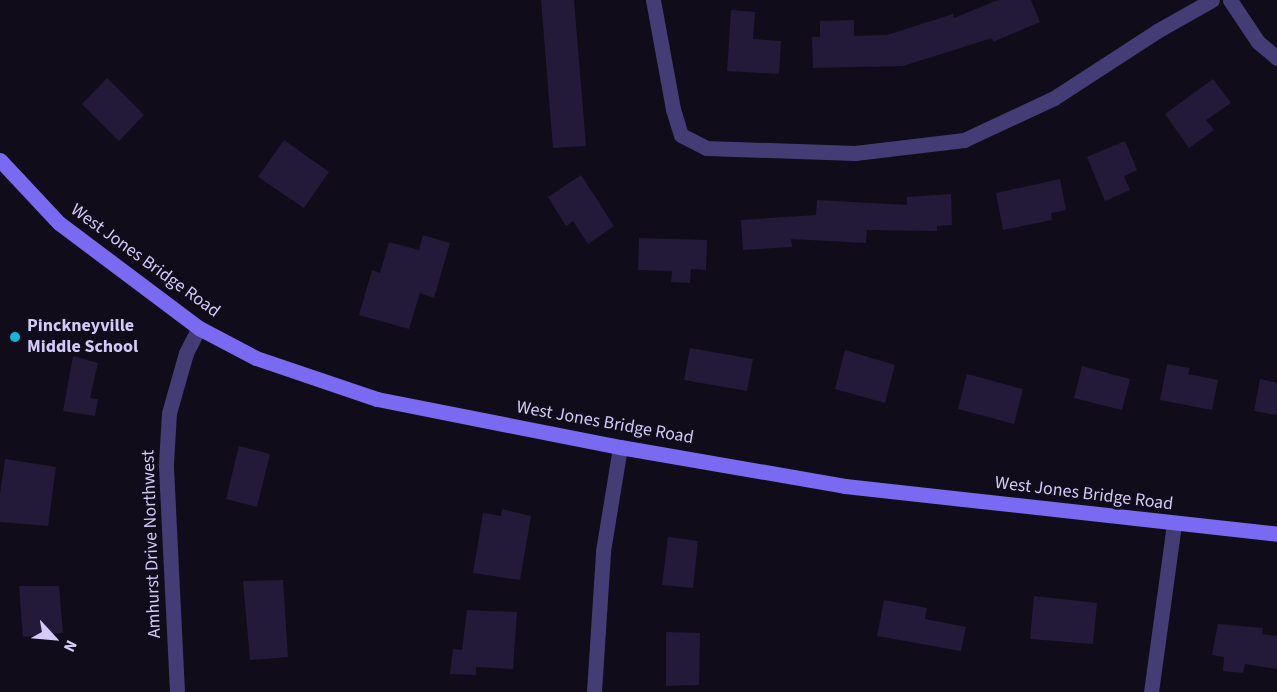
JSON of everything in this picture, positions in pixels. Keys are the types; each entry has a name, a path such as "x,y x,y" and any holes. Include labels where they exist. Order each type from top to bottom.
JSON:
{"street":[{"path":"653,0 673,109 681,135 706,148 855,153 964,140 1054,98 1156,31 1212,0"},
{"path":"1230,0 1258,42 1277,58"},
{"name":"West Jones Bridge Road","path":"0,160 59,223 199,328 256,358 377,399 620,447 845,486 1277,534"},
{"name":"Amhurst Drive Northwest","path":"177,692 166,463 170,413 186,353 199,328"},
{"path":"594,692 603,551 620,447"},
{"path":"1151,692 1174,524"}],"building":[{"path":"541,0 574,0 586,146 553,148"},
{"path":"998,0 1031,0 1040,22 993,42 992,38 903,66 813,68 812,37 820,37 820,21 854,20 854,36 887,35 953,14 954,18"},
{"path":"731,10 755,12 753,39 781,41 779,74 727,71"},
{"path":"107,78 144,115 119,141 82,104"},
{"path":"1213,79 1231,103 1206,120 1214,130 1189,148 1165,114"},
{"path":"284,140 329,172 304,208 258,177"},
{"path":"1125,141 1137,170 1124,176 1130,190 1105,201 1087,157"},
{"path":"581,175 614,226 588,244 573,221 566,226 548,197"},
{"path":"1060,179 1066,210 1051,213 1052,220 1003,230 996,193"},
{"path":"951,194 952,225 937,226 937,231 867,230 866,243 791,239 792,247 743,250 741,220 816,215 817,200 907,205 907,197"},
{"path":"423,235 450,243 434,298 420,293 409,329 359,315 372,270 380,273 389,242 419,250"},
{"path":"639,238 707,240 706,270 691,269 690,283 671,282 672,271 638,270"},
{"path":"690,348 753,359 747,391 684,380"},
{"path":"845,350 895,365 885,403 835,389"},
{"path":"73,356 98,363 90,398 98,399 95,416 63,411"},
{"path":"1167,364 1190,368 1188,374 1218,380 1212,410 1160,400"},
{"path":"1082,366 1130,379 1122,410 1074,398"},
{"path":"967,374 1023,389 1014,424 958,409"},
{"path":"1260,379 1277,383 1277,415 1254,411"},
{"path":"239,446 270,454 257,507 226,499"},
{"path":"5,459 56,467 48,526 0,522 0,494"},
{"path":"502,509 531,516 520,580 473,573 483,513 501,516"},
{"path":"668,537 698,541 693,588 662,585"},
{"path":"283,580 288,657 250,660 243,581"},
{"path":"19,586 59,586 63,633 23,637"},
{"path":"1034,596 1097,603 1093,644 1030,639"},
{"path":"884,600 927,608 925,619 966,627 961,651 877,636"},
{"path":"467,610 517,612 513,669 476,667 476,675 450,674 453,649 462,650"},
{"path":"1218,624 1263,628 1262,634 1277,636 1277,669 1245,664 1243,673 1223,671 1224,657 1212,655"},
{"path":"666,632 700,633 699,685 666,686"}],"place":[{"name":"Pinckneyville Middle School","path":"15,337"}]}
